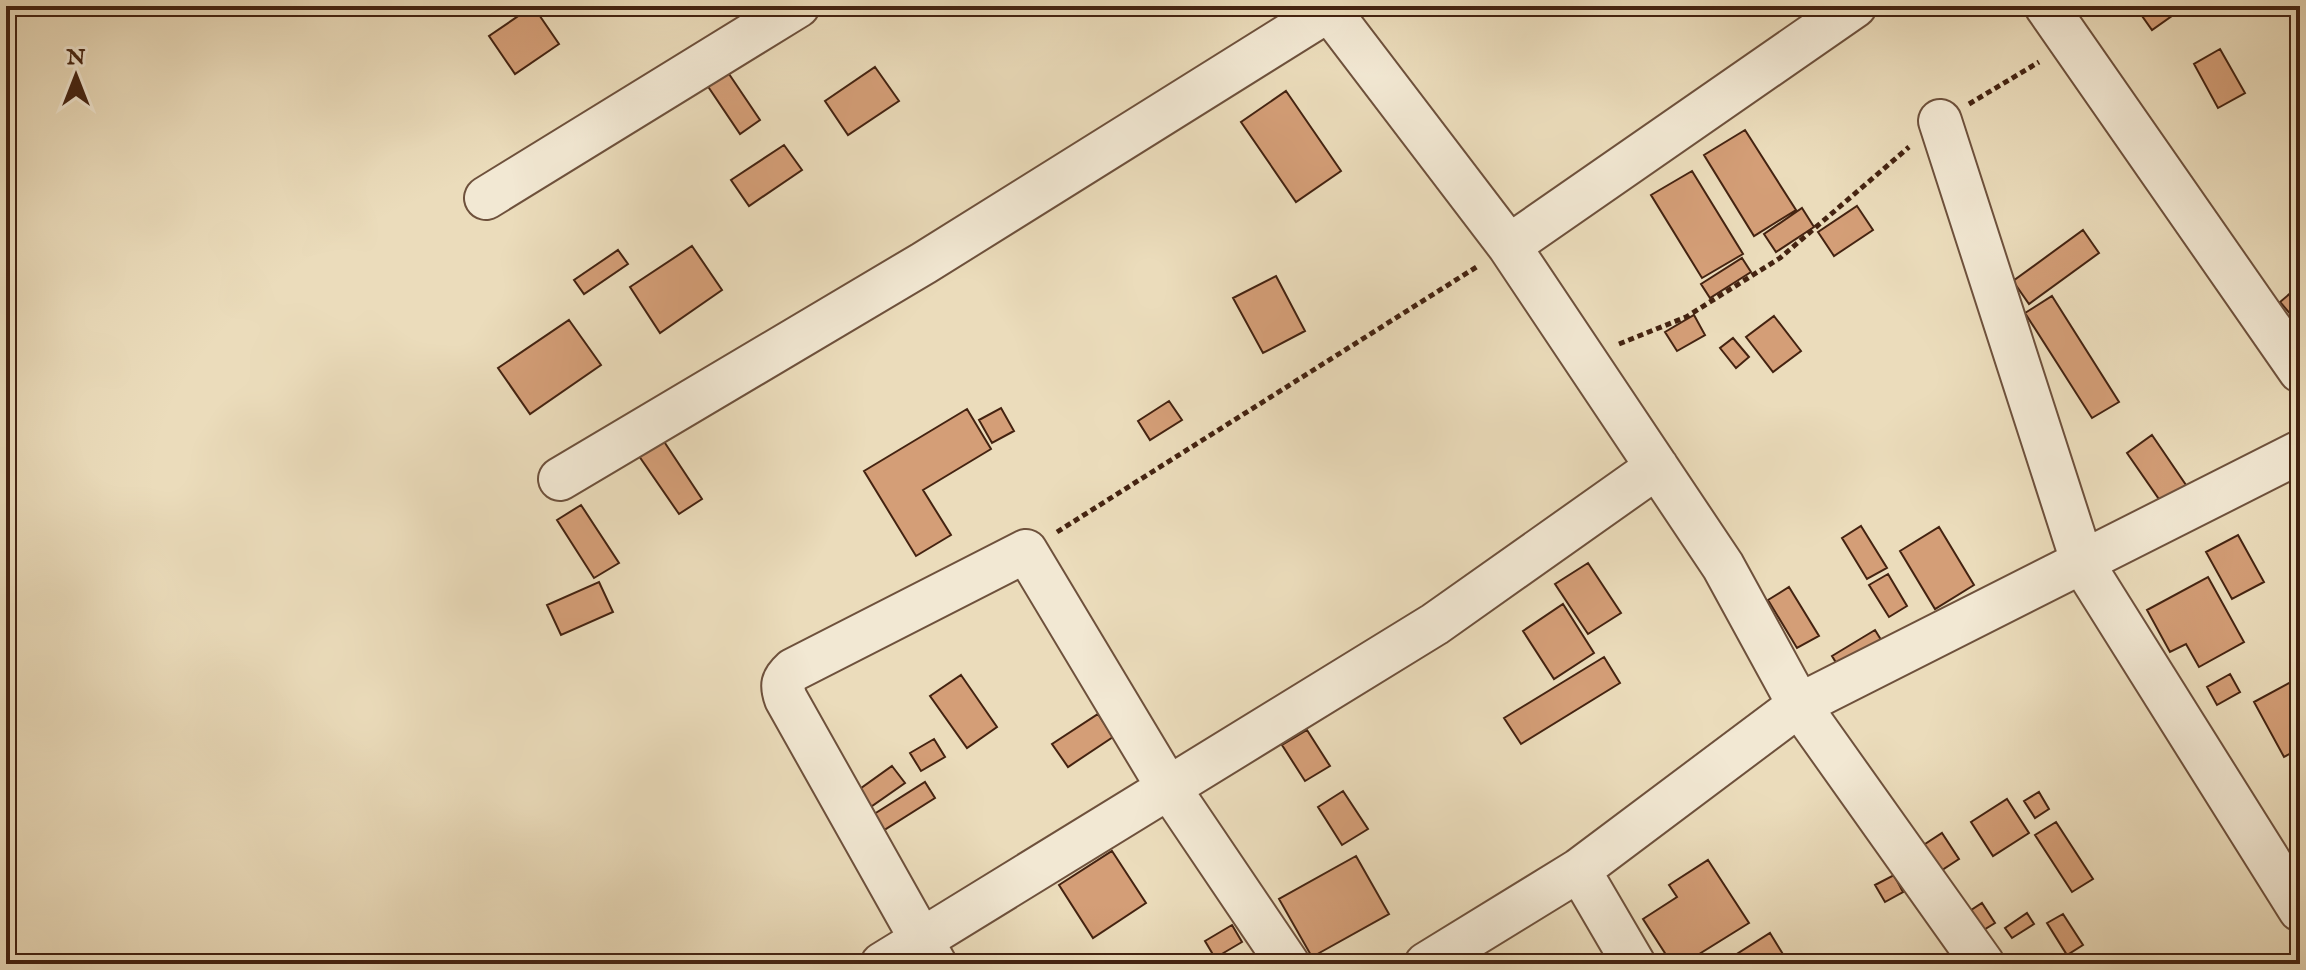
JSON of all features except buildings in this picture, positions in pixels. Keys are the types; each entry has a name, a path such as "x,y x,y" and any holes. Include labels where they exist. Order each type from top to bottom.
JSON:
{"street":[{"path":"486,198 798,6"},
{"path":"1509,246 1855,6"},
{"path":"2046,6 2300,371"},
{"path":"560,479 924,263 1327,8 1509,246 1723,566 1799,705 1983,964"},
{"path":"1940,121 2083,564 2300,910"},
{"path":"1426,964 1579,870 1799,705 2300,452"},
{"path":"882,964 927,952 1039,866 1170,790 1435,624 1657,467"},
{"path":"927,952 786,699 783,679 793,670 1026,551 1170,790 1288,964"},
{"path":"1579,870 1634,964"}],"path":[{"path":"1584,358 1686,317 1780,258 1940,121 2071,42"},
{"path":"1026,551 1509,246"}]}
